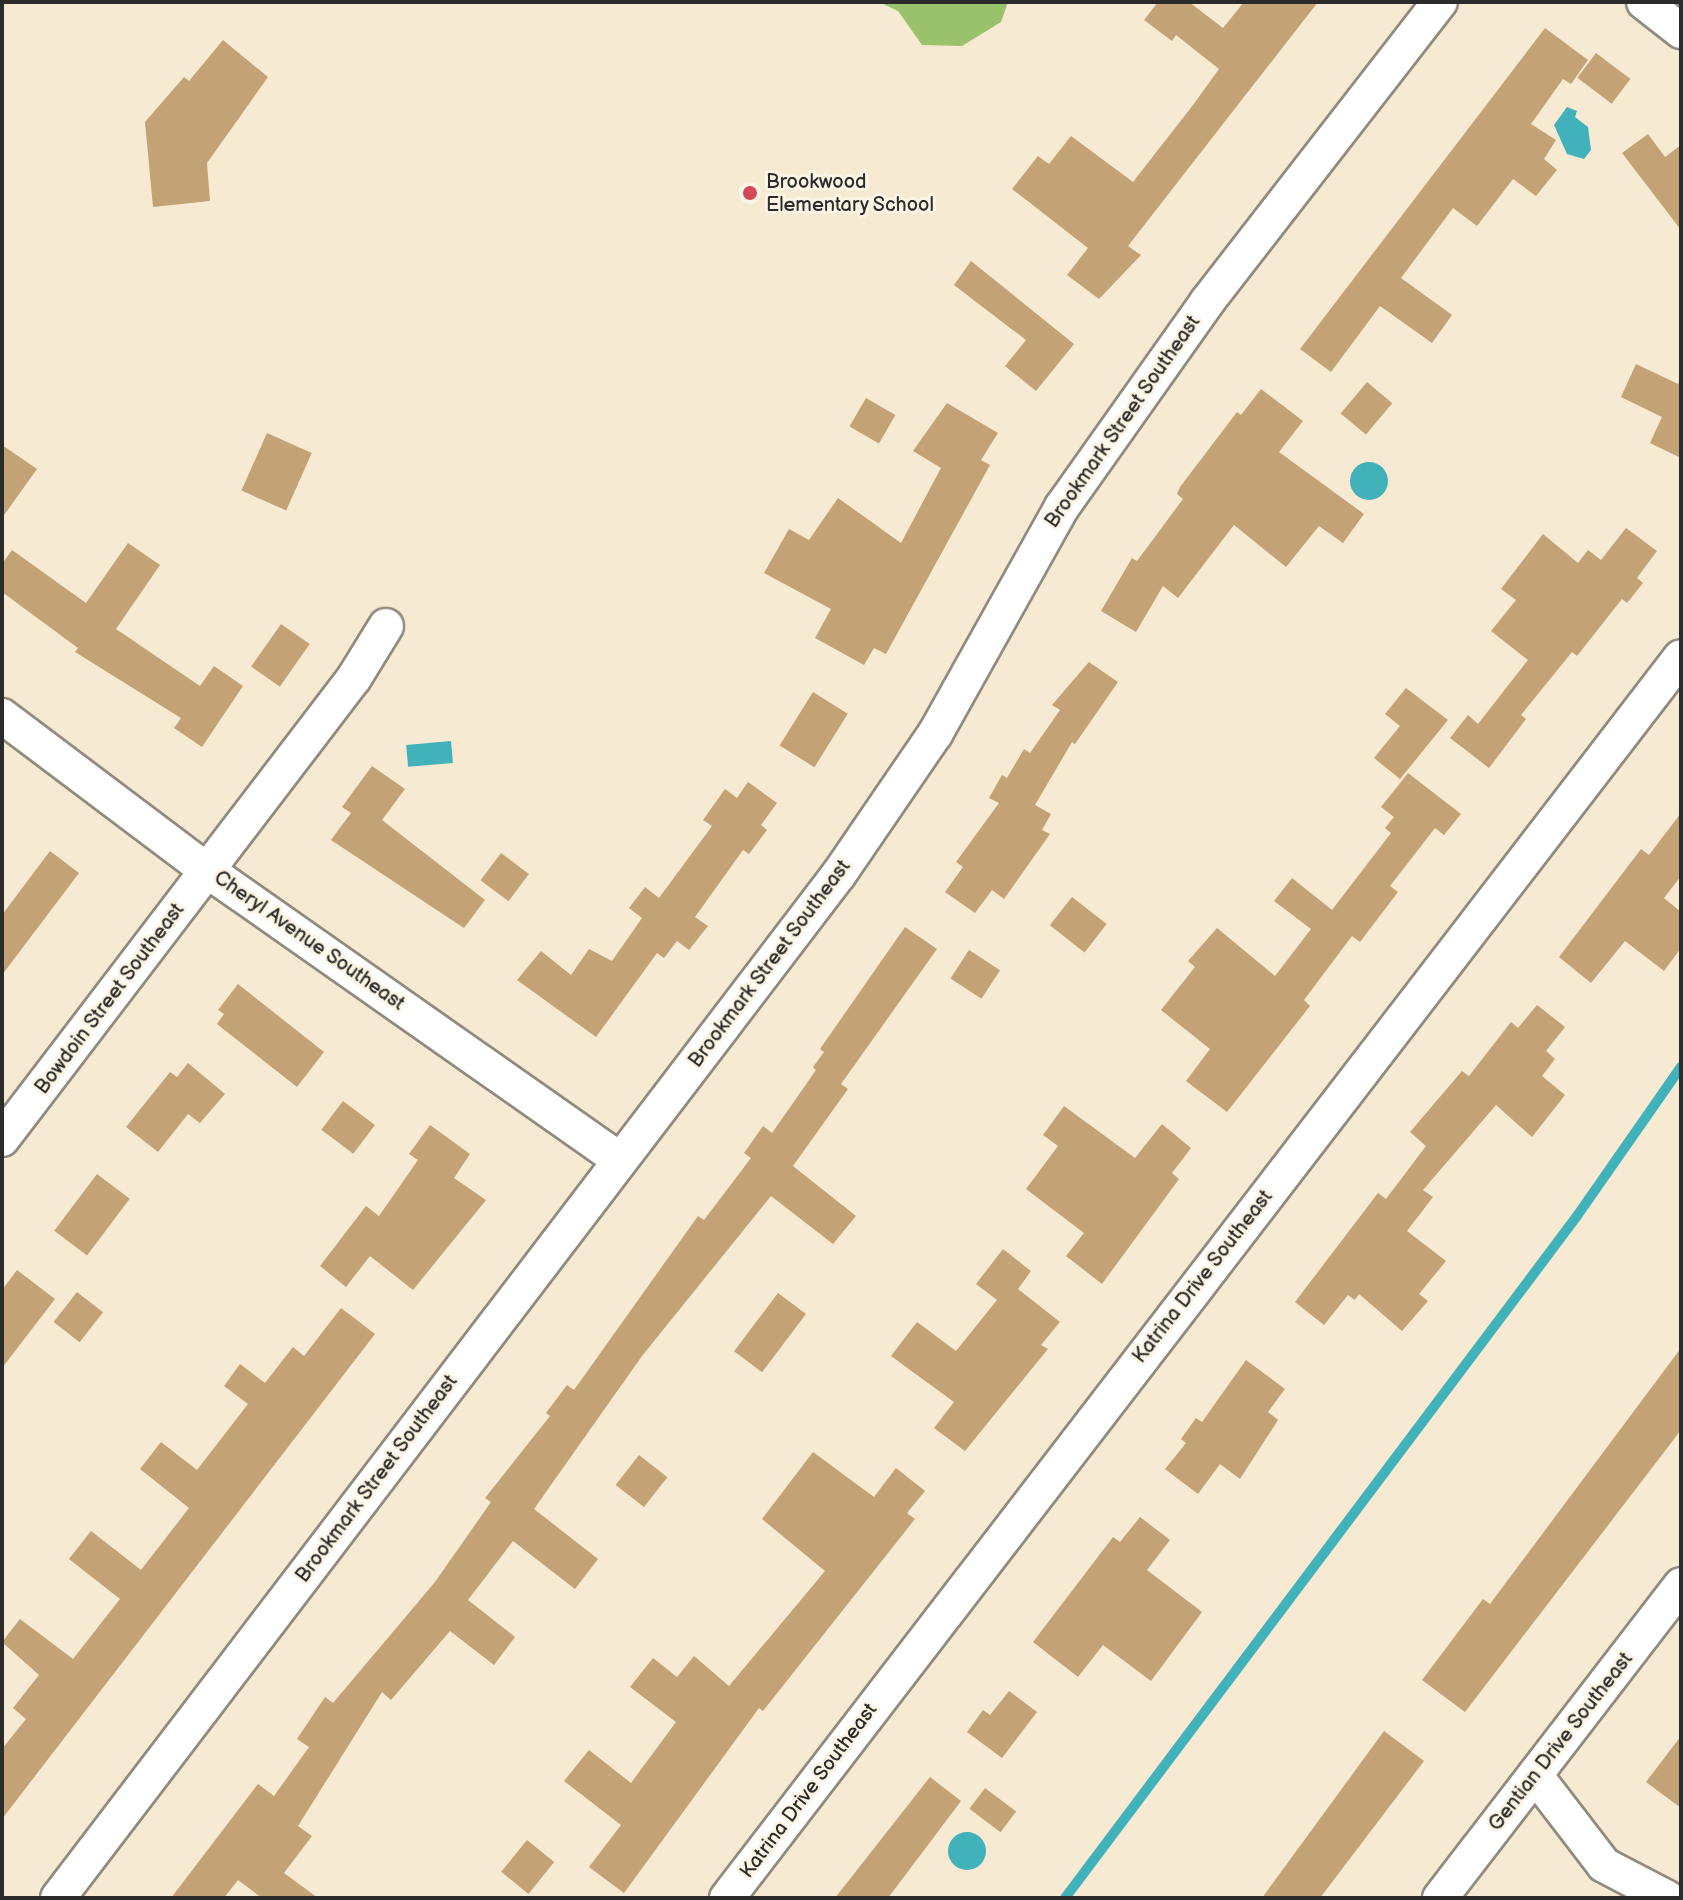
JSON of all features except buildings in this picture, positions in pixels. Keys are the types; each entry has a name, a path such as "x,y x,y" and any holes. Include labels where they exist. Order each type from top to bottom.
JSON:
{"street":[{"name":"Brookmark Street Southeast","path":"58,1898 901,786 1062,507 1138,397 1440,2"},
{"path":"1644,2 1681,31"},
{"name":"Bowdoin Street Southeast","path":"2,1139 354,678 386,626"},
{"name":"Katrina Drive Southeast","path":"727,1898 1681,657"},
{"name":"Cheryl Avenue Southeast","path":"2,716 208,871 620,1160"},
{"name":"Gentian Drive Southeast","path":"1440,1898 1681,1585"},
{"path":"1535,1775 1604,1865 1667,1898"}],"green space":[{"path":"879,2 1008,2 1001,22 962,46 922,45 898,11"}],"water":[{"path":"1567,107 1577,111 1575,117 1588,127 1591,150 1584,159 1567,154 1554,125"},
{"path":"1369,462 1382,468 1388,481 1382,494 1369,500 1356,494 1350,481 1356,468"},
{"path":"451,741 453,763 408,767 406,745"},
{"path":"967,1832 981,1837 986,1851 981,1865 967,1870 953,1865 948,1851 953,1837"}],"waterway":[{"path":"1065,1898 1577,1216 1681,1067"}],"place":[{"name":"Brookwood Elementary School","path":"750,193"}]}
